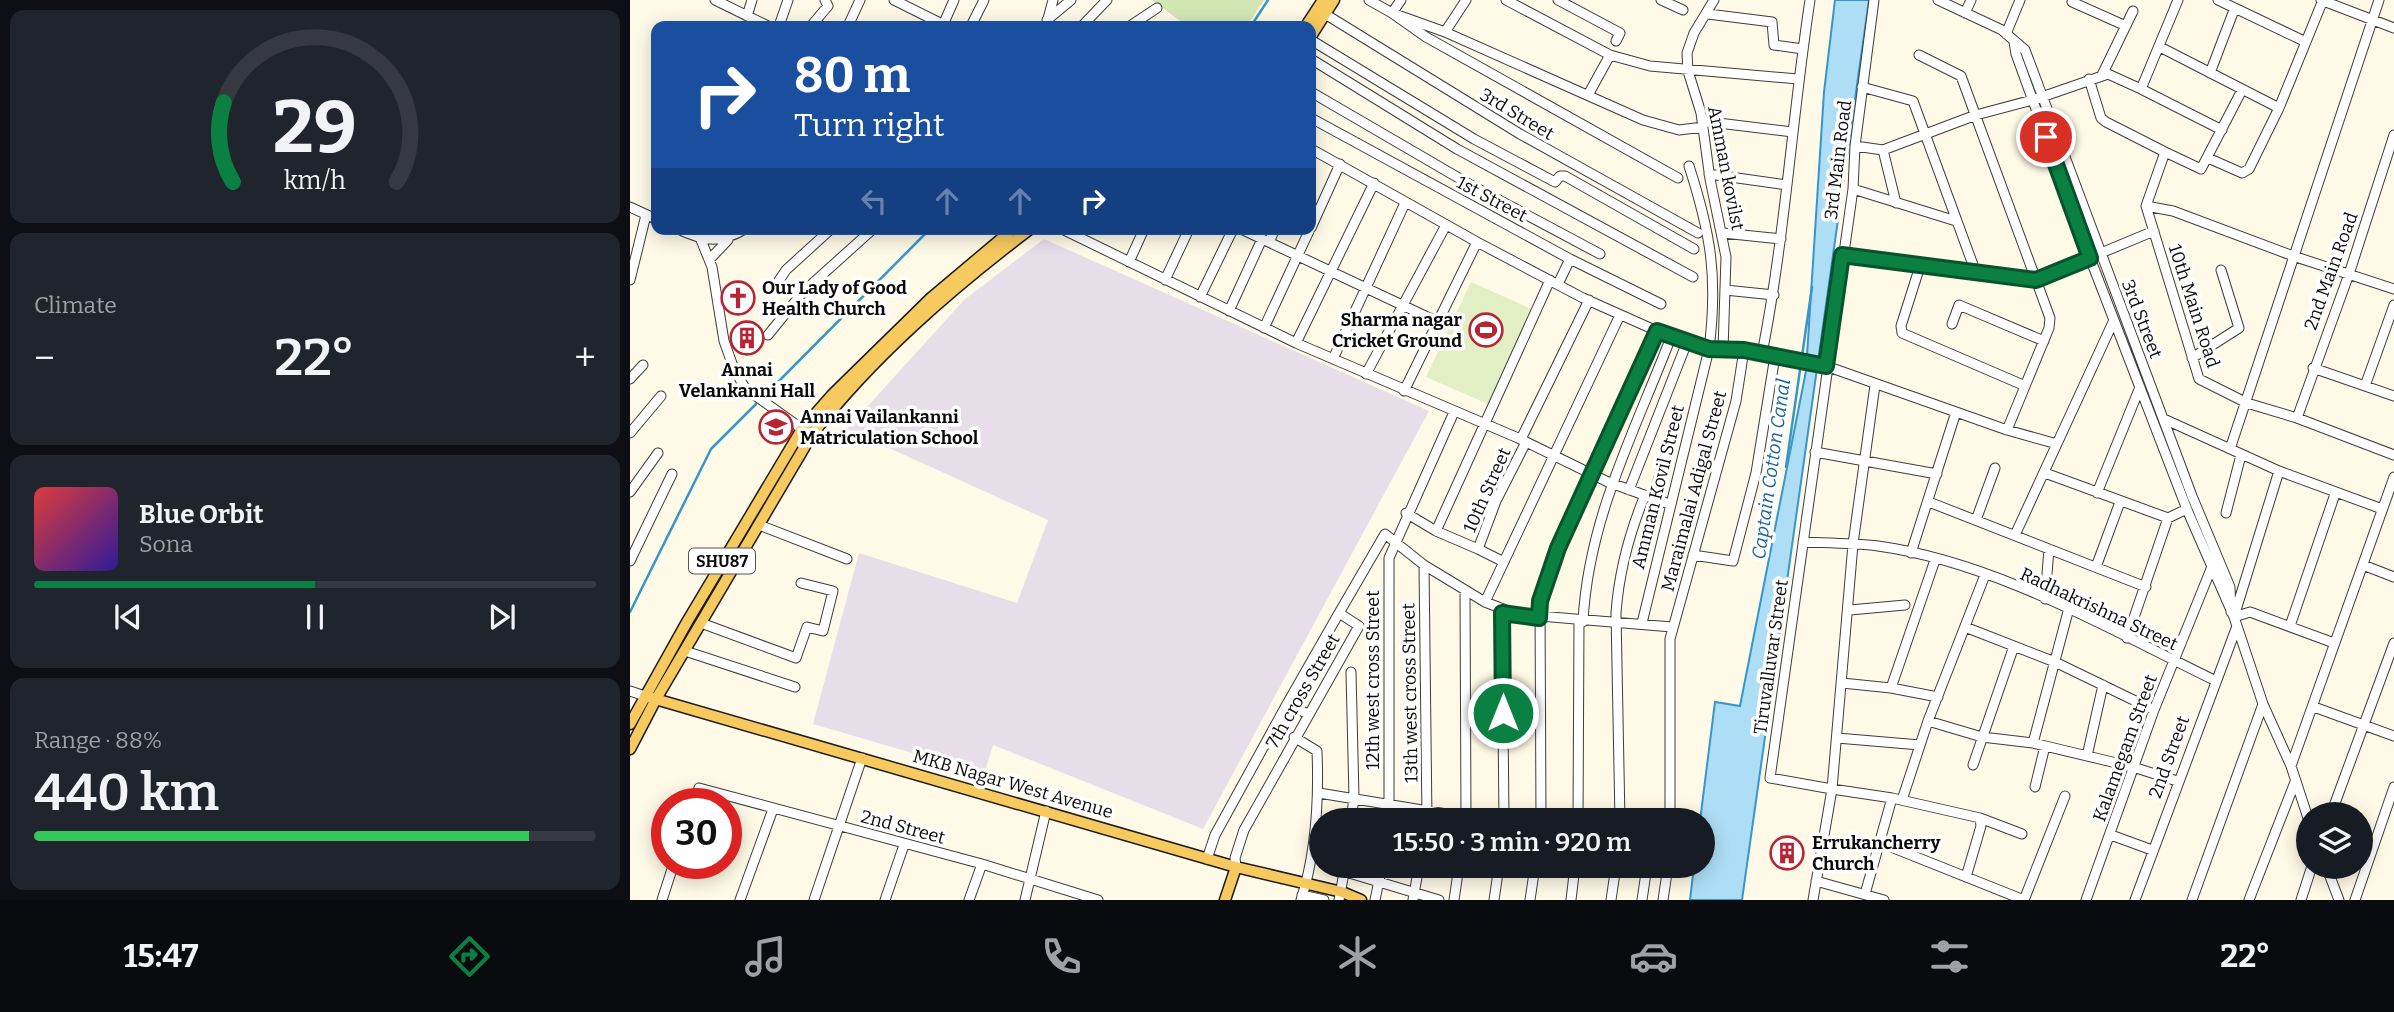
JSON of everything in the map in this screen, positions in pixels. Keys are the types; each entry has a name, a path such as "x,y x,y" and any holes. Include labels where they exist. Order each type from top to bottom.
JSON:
{"main road":[{"path":"1309,21 1323,0"},
{"path":"1316,29 1334,0"},
{"name":"SHU87","path":"630,749 650,697 802,429 832,394 931,298 1006,235"},
{"name":"SHU87","path":"630,724 685,651 811,436 834,407 945,297 1022,235"},
{"name":"MKB Nagar West Avenue","path":"650,697 1236,867 1306,883 1361,900"},
{"path":"1225,900 1236,867"}],"street":[{"path":"715,0 758,21"},
{"path":"747,16 752,0"},
{"path":"781,21 788,0"},
{"path":"815,21 828,6 825,0"},
{"path":"850,21 860,0"},
{"path":"894,0 934,21"},
{"path":"915,11 920,0"},
{"path":"946,21 954,0"},
{"path":"974,21 984,0"},
{"path":"1047,21 1052,0"},
{"path":"1048,21 1071,0"},
{"path":"1087,21 1107,0"},
{"path":"1369,0 1426,37 1678,178"},
{"path":"1392,13 1401,0"},
{"path":"1445,32 1466,0"},
{"path":"1506,0 1610,55 1650,66 1798,79"},
{"path":"1558,0 1620,33 1616,41"},
{"path":"1661,0 1683,10"},
{"name":"Amman kovilst","path":"1714,0 1688,46 1688,71 1703,124 1709,174 1723,233 1723,350"},
{"path":"1762,354 1774,295 1798,79 1810,0"},
{"name":"3rd Main Road","path":"1823,365 1853,189 1855,146 1874,0"},
{"name":"3rd Street","path":"1938,0 2006,34 2025,50 2192,496 2230,587 2234,617"},
{"path":"1965,13 1971,0"},
{"path":"2006,34 2020,0"},
{"path":"2141,89 2178,0"},
{"path":"2218,0 2306,43"},
{"path":"2208,158 2245,173 2279,108 2322,0 2394,28"},
{"path":"2230,449 2296,257 2379,0"},
{"path":"2072,2 2126,26"},
{"path":"1138,21 1157,8"},
{"path":"2210,73 2234,10"},
{"path":"2102,75 2133,11"},
{"path":"1392,13 1445,32 1643,120 1679,130 1703,124 1793,132"},
{"name":"3rd Street","path":"1325,14 1520,134 1698,233"},
{"path":"1708,14 1772,22 1774,45 1803,49"},
{"path":"1316,41 1517,164 1555,183 1560,176 1565,176 1694,249"},
{"name":"3rd Street","path":"2014,42 2032,100 2090,258 2211,569 2234,617 2263,704 2291,766 2302,802"},
{"path":"2160,47 2279,108"},
{"path":"1588,95 1610,55"},
{"path":"1919,55 1959,74 2050,318 2007,430"},
{"path":"1316,62 1457,149 1693,277"},
{"path":"1855,146 1883,150 1976,114 2032,100 2102,75 2112,75 2222,130"},
{"path":"2088,79 2106,122 2198,170 2208,158 2242,90"},
{"path":"1862,87 1913,101 1976,273"},
{"path":"1316,95 1469,184 1600,254"},
{"name":"1st Street","path":"1316,121 1570,259 1661,304"},
{"name":"2nd Main Road","path":"2297,418 2349,274 2394,135"},
{"path":"1883,150 1896,203"},
{"path":"1316,152 1477,242 1589,300 1671,337 1709,349 1744,350 1823,365 2007,430 2057,444"},
{"path":"2165,152 2146,206 2173,211 2296,257 2394,289"},
{"path":"1316,216 1340,164"},
{"name":"Amman Kovil Street","path":"1643,623 1669,504 1709,349 1715,293 1706,222 1689,166"},
{"path":"1709,174 1787,185"},
{"path":"1296,343 1374,183"},
{"path":"1853,189 1956,221"},
{"path":"1333,359 1405,203"},
{"name":"10th Main Road","path":"2146,206 2192,358 2204,383 2247,403 2297,418 2394,455"},
{"path":"630,207 651,217"},
{"path":"630,280 646,215"},
{"path":"1366,374 1446,225"},
{"path":"1842,255 2036,280 2154,232"},
{"path":"1723,233 1781,239"},
{"path":"691,235 701,240 728,240"},
{"path":"709,260 736,235"},
{"path":"774,288 786,270 824,235"},
{"path":"768,335 803,292 866,235"},
{"path":"1074,235 1296,343 1524,440 1612,484 1669,504"},
{"path":"1129,262 1141,235"},
{"path":"1165,279 1186,235"},
{"path":"1200,297 1230,235"},
{"path":"1253,235 1331,269 1438,322"},
{"path":"1229,311 1270,235"},
{"path":"1265,328 1307,235"},
{"path":"701,240 709,260 724,341 734,369 745,388 802,429"},
{"path":"1404,391 1477,242"},
{"path":"1436,531 1554,282 1570,259"},
{"path":"1920,265 1901,326 1902,334 2023,385"},
{"path":"2192,358 2239,328 2221,270"},
{"path":"1725,290 1774,295"},
{"name":"10th Street","path":"1406,513 1436,531 1478,549 1496,501 1589,300"},
{"path":"2365,386 2394,305"},
{"path":"1952,324 1959,306 2043,341"},
{"path":"1485,602 1620,315"},
{"path":"2015,535 2114,320"},
{"path":"1541,808 1539,618 1546,578 1657,331"},
{"path":"1578,808 1581,622 1590,554 1612,484 1671,337"},
{"path":"1629,489 1687,342"},
{"name":"Maraimalai Adigal Street","path":"1670,808 1670,639 1736,401 1744,350"},
{"path":"1693,555 1733,561 1756,473 1775,356"},
{"path":"630,379 643,365"},
{"name":"Tiruvalluvar Street","path":"1823,365 1815,452 1770,778 1832,789"},
{"path":"2313,368 2394,396"},
{"path":"1813,900 1832,789 1850,610 1853,544 1875,385"},
{"path":"2096,493 2140,387"},
{"path":"630,433 662,396"},
{"name":"12th west cross Street","path":"1390,808 1389,558 1406,513 1454,412"},
{"path":"1911,553 1956,412"},
{"path":"1620,808 1618,580 1623,557 1649,496 1676,419"},
{"path":"2164,419 2279,471 2335,494 2382,509"},
{"path":"1815,452 1937,474"},
{"path":"632,485 658,453"},
{"path":"2226,513 2241,455"},
{"path":"1976,520 1995,468"},
{"name":"2nd Street","path":"2135,900 2214,680 2279,471"},
{"path":"2045,473 2168,517 2187,509"},
{"path":"631,556 672,474"},
{"path":"2291,766 2394,477"},
{"path":"2290,626 2335,494"},
{"path":"1929,502 2146,586"},
{"path":"2096,567 2120,502"},
{"path":"2127,638 2168,517"},
{"path":"760,525 847,559"},
{"name":"7th cross Street","path":"1236,867 1244,830 1294,737 1359,626 1339,613 1377,544 1385,534 1396,541"},
{"path":"1396,541 1424,565 1485,602 1503,609 1504,808"},
{"name":"Radhakrishna Street","path":"1803,542 1853,544 1911,553 1985,575 2069,608 2214,680"},
{"path":"1478,549 1504,562"},
{"path":"2045,599 2049,549"},
{"path":"1891,688 1935,560"},
{"name":"13th west cross Street","path":"1424,565 1429,808"},
{"path":"2363,565 2394,577"},
{"name":"Kalamegam Street","path":"2086,900 2154,710 2211,569"},
{"path":"1865,894 1897,799 1985,575"},
{"path":"701,623 796,658 807,627 823,631 833,591 801,583"},
{"path":"1465,590 1467,808"},
{"path":"1850,610 1905,605"},
{"path":"2033,743 2069,608"},
{"path":"2234,617 2250,612 2334,643"},
{"path":"1208,859 1215,835 1339,613"},
{"path":"1502,613 1581,622 1643,623 1672,627"},
{"path":"1965,627 2055,662 2154,710"},
{"path":"2336,802 2394,643"},
{"path":"1973,765 2014,646"},
{"path":"685,651 795,687"},
{"path":"1351,672 1353,808"},
{"path":"1842,683 1938,696"},
{"path":"2087,756 2103,685"},
{"path":"630,691 650,697"},
{"path":"1287,704 1308,714"},
{"path":"2192,900 2263,704"},
{"path":"2314,707 2394,736"},
{"path":"1928,721 1982,737 2033,743 2133,767 2178,781"},
{"path":"1294,737 1317,751 1319,793 1317,808"},
{"path":"1837,738 1920,745"},
{"path":"2035,786 2045,746"},
{"path":"814,900 862,758"},
{"path":"2249,900 2295,782"},
{"path":"2355,900 2394,787"},
{"path":"1832,789 1897,799 1980,818 2022,834"},
{"path":"1319,793 1416,808"},
{"path":"1881,843 2024,900 2065,796"},
{"name":"2nd Street","path":"742,800 982,864 1098,900"},
{"path":"740,900 773,809"},
{"path":"1025,900 1046,811"},
{"path":"1966,877 1981,826 1980,818"},
{"path":"2111,835 2152,850"},
{"path":"885,900 904,845"},
{"path":"1309,862 1301,897 1324,900"},
{"path":"969,900 982,864"},
{"path":"1341,896 1344,878"},
{"path":"1370,878 1414,896 1439,900"},
{"path":"1375,900 1380,878"},
{"path":"1414,896 1417,878"},
{"path":"1454,900 1458,878"},
{"path":"1494,900 1498,878"},
{"path":"1530,900 1533,878"},
{"path":"1571,900 1574,878"},
{"path":"1611,900 1614,878"},
{"path":"1642,900 1645,878"},
{"path":"1663,900 1666,878"},
{"path":"662,900 669,879"},
{"path":"2301,900 2308,879"},
{"path":"2331,879 2339,900"},
{"path":"1816,881 1884,900"}],"shaded area":[{"path":"1044,239 1429,411 1203,829 993,745 984,774 813,724 859,553 1017,603 1048,520 847,429 964,300"}],"green space":[{"path":"1152,0 1264,0 1250,21 1180,21"},
{"name":"Sharma nagar Cricket Ground","path":"1471,282 1534,310 1490,405 1426,377"}],"water":[{"path":"1835,0 1869,0 1742,900 1690,900 1693,878 1715,878 1715,808 1702,808 1715,702 1740,706 1806,371 1824,92"}],"waterway":[{"path":"1254,21 1268,0"},
{"path":"766,394 924,235"},
{"name":"Captain Cotton Canal","path":"1786,467 1812,287"},
{"path":"630,612 711,449 756,404"}],"place":[{"name":"Our Lady of Good Health Church","path":"738,298"},
{"name":"Sharma nagar Cricket Ground","path":"1486,330"},
{"name":"Annai Velankanni Hall","path":"747,338"},
{"name":"Annai Vailankanni Matriculation School","path":"776,427"},
{"name":"Errukancherry Church","path":"1787,853"}],"route":[{"path":"1503,713 1502,613 1539,618 1546,578 1558,548 1583,499 1613,425 1657,331 1709,349 1744,350 1826,366 1842,255 2036,280 2090,258 2046,137"}]}
